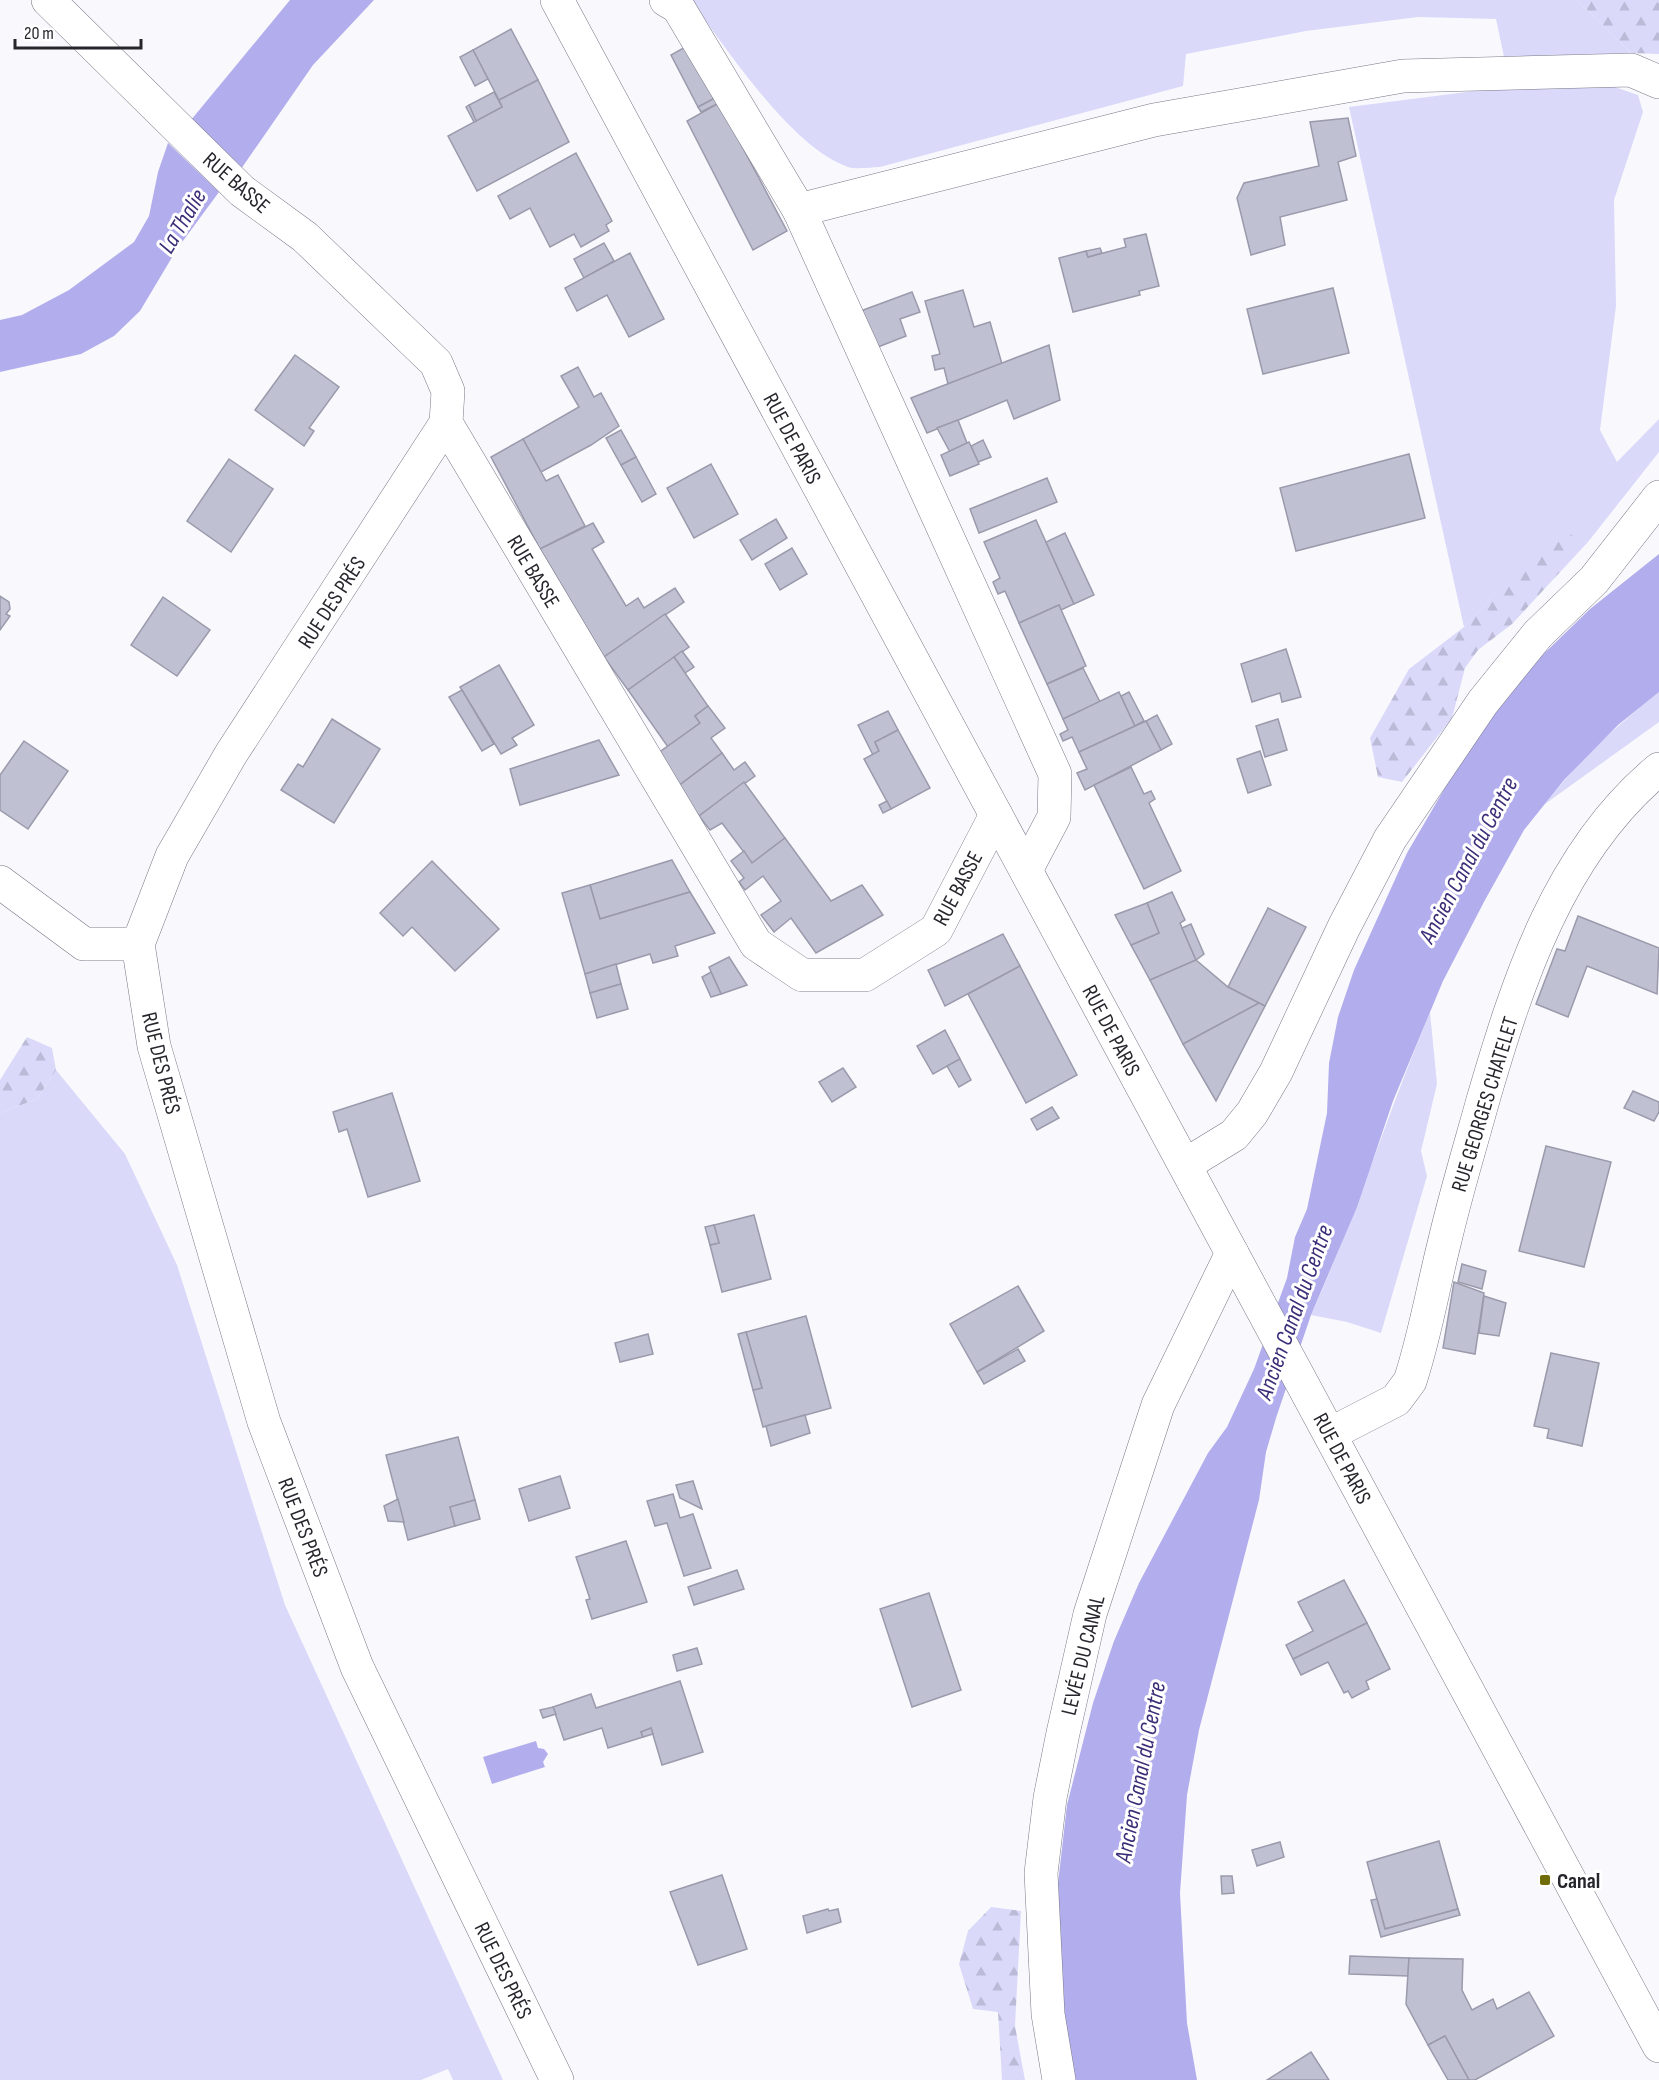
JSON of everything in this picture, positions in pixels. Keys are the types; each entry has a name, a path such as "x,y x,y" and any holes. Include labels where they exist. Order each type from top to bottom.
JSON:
{"street":[{"name":"RUE BASSE","path":"48,0 242,191 305,237 436,363 448,391 447,423 756,944 802,975 865,975 936,930 996,815"},
{"path":"666,0 678,7 799,210 1055,774 1054,817 1026,870"},
{"name":"RUE DE PARIS","path":"562,2 996,815 1659,2046"},
{"path":"799,210 1154,120 1403,76 1631,70 1659,82"},
{"name":"RUE DES PRÉS","path":"447,423 231,754 172,856 138,944 154,1046 264,1422 357,1666 557,2080"},
{"path":"1185,1165 1234,1135 1247,1118 1276,1072 1344,927 1390,839 1483,702 1538,634 1594,580 1659,497"},
{"name":"RUE GEORGES CHATELET","path":"1327,1428 1396,1400 1410,1382 1474,1131 1497,1053 1541,931 1587,846 1620,808 1659,769"},
{"path":"0,882 84,944 138,944"},
{"name":"LEVÉE DU CANAL","path":"1059,2080 1048,2014 1041,1874 1050,1798 1063,1733 1090,1614 1158,1405 1232,1253"}],"green space":[{"path":"690,0 1577,0 1631,53 1504,57 1496,19 1418,17 1306,31 1186,54 1183,86 880,167 856,168 848,167 826,156 782,118 741,69"},
{"path":"1577,0 1659,0 1659,54 1631,53"},
{"path":"1609,85 1638,95 1643,112 1614,200 1616,306 1600,430 1617,462 1659,419 1659,452 1588,542 1556,529 1464,627 1349,107 1514,86"},
{"path":"1556,528 1588,542 1512,624 1478,650 1465,668 1452,718 1402,782 1378,777 1370,738 1409,669 1464,627"},
{"path":"1659,692 1659,722 1545,804 1599,744"},
{"path":"1430,1012 1437,1084 1421,1151 1427,1176 1381,1333 1347,1322 1311,1315 1343,1240"},
{"path":"27,1037 52,1048 56,1070 37,1099 0,1113 0,1080"},
{"path":"56,1070 125,1154 177,1265 285,1605 503,2080 453,2080 448,2069 421,2080 0,2080 0,1113 37,1099"},
{"path":"991,1907 1021,1911 1015,2026 1025,2080 1002,2080 998,2012 973,2009 959,1964 968,1931"}],"water":[{"path":"290,0 374,0 313,65 241,169 191,120"},
{"name":"La Thalie","path":"168,143 219,192 177,249 140,311 114,336 81,354 0,372 0,320 22,315 69,290 134,242 149,216 158,172"},
{"name":"Ancien Canal du Centre","path":"1659,554 1659,692 1618,725 1564,780 1524,830 1485,900 1443,981 1393,1101 1357,1207 1311,1315 1276,1418 1266,1452 1259,1500 1199,1730 1187,1795 1180,1893 1187,2023 1197,2080 1072,2080 1067,2059 1057,1892 1067,1805 1093,1703 1114,1641 1139,1583 1208,1453 1227,1427 1254,1369 1287,1278 1295,1237 1307,1209 1327,1113 1329,1063 1338,1017 1354,970 1407,853 1484,721 1526,671 1590,609"},
{"path":"536,1741 538,1748 544,1749 548,1754 543,1762 545,1767 492,1784 483,1757"}],"building":[{"path":"511,29 538,80 499,100 473,50"},
{"path":"687,46 715,98 698,107 671,55"},
{"path":"473,50 488,79 475,86 460,57"},
{"path":"538,80 569,142 477,191 448,136 502,107 499,100"},
{"path":"494,92 502,107 476,121 469,105"},
{"path":"715,98 719,103 701,112 698,107"},
{"path":"719,103 787,231 753,250 687,121"},
{"path":"469,105 476,121 474,122 466,107"},
{"path":"1348,118 1356,156 1338,162 1347,200 1280,217 1285,245 1251,255 1237,198 1244,183 1319,166 1310,122"},
{"path":"576,153 612,221 606,225 609,231 581,247 574,234 550,247 530,208 510,219 498,196"},
{"path":"1146,234 1159,286 1139,291 1140,295 1073,312 1059,258 1086,251 1088,257 1126,247 1124,239"},
{"path":"604,243 614,261 584,278 574,259"},
{"path":"1100,248 1102,253 1088,257 1086,251"},
{"path":"630,253 664,319 629,337 607,295 577,311 565,288"},
{"path":"1333,288 1349,353 1263,374 1247,309"},
{"path":"963,290 974,327 990,322 1002,364 948,384 944,368 935,370 932,356 940,354 925,301"},
{"path":"912,292 920,312 900,319 906,336 878,347 858,312"},
{"path":"1049,345 1060,400 1014,419 1007,400 927,433 911,398"},
{"path":"295,355 339,387 309,428 314,431 304,446 255,410"},
{"path":"578,367 594,397 601,393 619,426 591,445 541,472 523,439 579,407 561,376"},
{"path":"958,420 967,443 950,452 937,428"},
{"path":"621,430 636,457 621,465 606,438"},
{"path":"523,439 546,481 558,475 585,526 540,549 491,457"},
{"path":"983,440 991,457 978,462 971,446"},
{"path":"969,442 979,464 950,476 941,455"},
{"path":"1409,454 1425,518 1296,551 1280,488"},
{"path":"636,457 656,494 642,502 621,465"},
{"path":"229,459 273,489 231,552 187,521"},
{"path":"711,464 738,514 694,538 667,488"},
{"path":"1047,478 1057,502 979,533 970,509"},
{"path":"776,519 787,538 752,560 740,540"},
{"path":"1036,520 1074,604 1061,610 1059,605 1019,623 1005,591 998,594 993,582 1000,578 984,542"},
{"path":"593,523 604,542 592,549 626,606 638,598 644,608 675,588 684,602 604,657 540,549"},
{"path":"1065,533 1094,595 1074,604 1046,542"},
{"path":"792,548 807,574 780,590 765,564"},
{"path":"0,596 9,602 10,609 6,614 10,616 0,630"},
{"path":"163,597 210,630 177,676 131,645"},
{"path":"1059,605 1086,666 1047,684 1019,623"},
{"path":"665,614 689,647 628,690 604,657"},
{"path":"1286,649 1301,697 1282,702 1280,693 1252,702 1241,664"},
{"path":"682,651 694,667 685,673 674,657"},
{"path":"674,657 708,706 695,716 700,723 668,747 628,690"},
{"path":"499,665 534,725 512,738 517,745 501,754 460,687"},
{"path":"1083,668 1100,702 1063,719 1047,684"},
{"path":"462,690 494,744 482,751 449,697"},
{"path":"1119,692 1135,726 1079,752 1072,737 1063,741 1060,734 1068,730 1063,719"},
{"path":"1129,692 1144,721 1135,726 1121,696"},
{"path":"708,706 725,728 711,738 722,753 677,787 654,756 700,723 695,716"},
{"path":"888,711 898,730 875,742 879,751 873,755 858,725"},
{"path":"1157,715 1172,744 1161,750 1146,721"},
{"path":"332,719 380,749 334,823 281,790 298,764 303,767"},
{"path":"1278,719 1287,750 1265,757 1256,726"},
{"path":"1146,721 1161,750 1085,790 1077,773 1087,769 1079,752"},
{"path":"898,730 930,788 891,809 864,759 879,751 875,742"},
{"path":"599,740 619,775 520,805 510,769"},
{"path":"24,741 68,771 28,829 0,810 0,775"},
{"path":"1260,751 1271,785 1248,793 1237,759"},
{"path":"722,753 734,770 745,762 755,776 699,816 677,787"},
{"path":"1131,767 1144,794 1151,791 1155,799 1149,803 1181,871 1144,889 1094,785"},
{"path":"744,782 785,838 752,863 722,823 710,830 699,816"},
{"path":"887,801 891,809 883,813 879,805"},
{"path":"785,838 831,901 862,885 883,915 816,953 791,918 774,932 761,915 781,901 763,876 745,890 739,882 744,878 731,861 744,851 752,863"},
{"path":"672,860 690,892 600,919 590,885"},
{"path":"432,861 499,929 455,971 412,927 403,936 380,913"},
{"path":"590,885 600,919 690,892 715,933 675,946 678,956 653,963 650,954 585,974 562,893"},
{"path":"1172,892 1185,920 1180,923 1196,960 1150,980 1131,945 1159,933 1147,903"},
{"path":"1147,903 1159,933 1131,945 1115,915"},
{"path":"1268,908 1306,927 1265,1006 1228,987"},
{"path":"1578,916 1659,948 1657,994 1587,966 1568,1017 1536,1004 1557,949 1565,951"},
{"path":"1191,924 1204,954 1196,960 1182,928"},
{"path":"1003,934 1020,966 945,1006 928,970"},
{"path":"729,957 747,985 721,994 709,967"},
{"path":"1196,960 1228,987 1259,1003 1183,1044 1150,980"},
{"path":"616,964 621,984 590,993 585,974"},
{"path":"1020,966 1077,1075 1026,1103 968,994"},
{"path":"711,972 721,994 711,997 702,977"},
{"path":"621,984 628,1009 597,1018 590,993"},
{"path":"1259,1003 1265,1006 1216,1101 1183,1044"},
{"path":"945,1030 960,1059 933,1074 917,1046"},
{"path":"960,1059 971,1080 959,1087 947,1066"},
{"path":"843,1068 856,1087 832,1102 819,1082"},
{"path":"1633,1091 1659,1102 1659,1112 1654,1121 1624,1108"},
{"path":"392,1093 420,1181 368,1197 347,1129 339,1132 333,1112"},
{"path":"1052,1107 1059,1118 1037,1130 1031,1119"},
{"path":"1546,1146 1611,1162 1584,1267 1519,1251"},
{"path":"754,1215 771,1279 722,1292 710,1245 719,1243 714,1225"},
{"path":"714,1225 719,1243 710,1245 705,1227"},
{"path":"1462,1264 1486,1271 1482,1289 1458,1282"},
{"path":"1454,1282 1484,1293 1475,1354 1443,1348"},
{"path":"1018,1286 1044,1331 977,1372 950,1324"},
{"path":"1484,1296 1506,1303 1499,1336 1479,1333"},
{"path":"806,1316 831,1408 763,1427 753,1390 762,1388 746,1332"},
{"path":"746,1332 762,1388 753,1390 738,1334"},
{"path":"648,1334 653,1354 620,1362 615,1343"},
{"path":"1018,1349 1025,1361 984,1384 977,1372"},
{"path":"1551,1353 1599,1363 1582,1446 1547,1438 1549,1429 1534,1426"},
{"path":"805,1415 810,1433 771,1446 766,1426"},
{"path":"458,1437 475,1500 450,1507 455,1526 408,1540 386,1455"},
{"path":"560,1476 570,1508 529,1521 519,1489"},
{"path":"693,1481 702,1509 680,1498 676,1485"},
{"path":"673,1494 680,1518 693,1514 711,1568 684,1576 667,1523 655,1526 647,1501"},
{"path":"398,1499 404,1522 388,1521 384,1506"},
{"path":"475,1500 480,1519 455,1526 450,1507"},
{"path":"626,1541 647,1602 592,1619 586,1600 590,1599 576,1557"},
{"path":"737,1570 744,1589 694,1605 688,1587"},
{"path":"1344,1580 1367,1623 1293,1659 1286,1645 1313,1631 1298,1602"},
{"path":"929,1593 961,1690 912,1707 880,1609"},
{"path":"1367,1623 1390,1669 1366,1681 1369,1689 1352,1698 1348,1691 1344,1693 1328,1662 1301,1675 1293,1659"},
{"path":"697,1648 702,1664 677,1671 673,1655"},
{"path":"680,1681 703,1752 662,1765 651,1728 641,1732 643,1737 608,1748 602,1728 564,1740 553,1707 591,1694 596,1708"},
{"path":"553,1707 556,1714 543,1718 540,1710"},
{"path":"651,1728 653,1734 643,1737 641,1732"},
{"path":"1439,1841 1458,1909 1385,1929 1367,1862"},
{"path":"1280,1842 1284,1857 1257,1866 1252,1850"},
{"path":"722,1875 747,1949 698,1965 670,1892"},
{"path":"1221,1876 1232,1876 1234,1893 1222,1894"},
{"path":"1377,1899 1385,1929 1458,1909 1460,1915 1381,1937 1371,1900"},
{"path":"828,1909 829,1911 838,1909 841,1922 807,1933 803,1916"},
{"path":"1350,1956 1409,1958 1408,1976 1349,1974"},
{"path":"1409,1958 1463,1959 1462,1990 1472,2010 1493,1999 1497,2009 1529,1992 1554,2036 1475,2080 1469,2080 1445,2036 1428,2045 1406,2004"},
{"path":"1445,2036 1469,2080 1448,2080 1428,2045"},
{"path":"1311,2052 1329,2080 1267,2080"}],"place":[{"name":"Canal","path":"1545,1880"}]}
